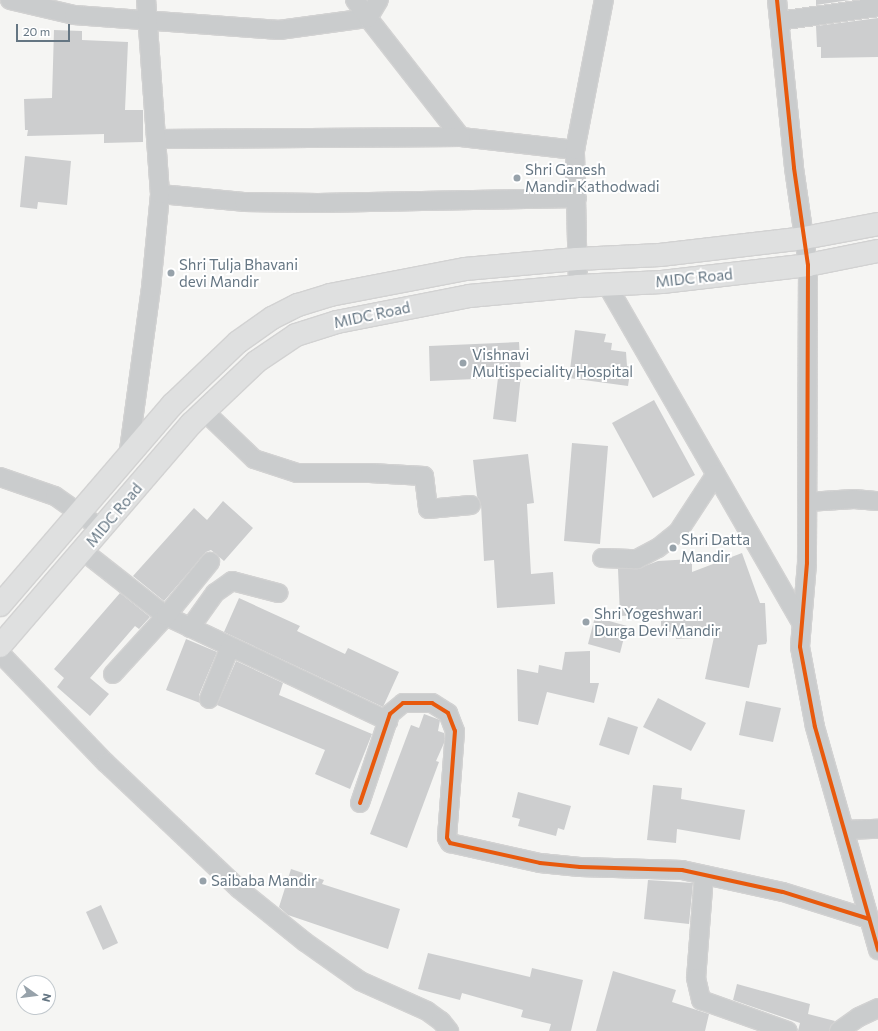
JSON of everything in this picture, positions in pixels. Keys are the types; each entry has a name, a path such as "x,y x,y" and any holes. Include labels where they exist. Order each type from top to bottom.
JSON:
{"main road":[{"name":"MIDC Road","path":"0,605 80,514 172,405 238,342 272,318 298,305 330,295 466,269 577,259 660,255 804,238 878,224"},
{"name":"MIDC Road","path":"0,646 204,412 256,362 296,335 337,322 469,296 578,286 662,282 808,265 878,251"}],"street":[{"path":"10,0 74,15 148,22 279,30 368,18 380,0"},
{"path":"128,458 151,288 160,194 158,139 146,0"},
{"path":"355,0 461,137"},
{"path":"578,286 575,150 604,0"},
{"path":"778,0 779,22 808,265 807,563 800,647 815,727 878,950"},
{"path":"779,22 878,7"},
{"path":"158,139 461,137 575,150"},
{"path":"160,194 244,202 318,204 577,198"},
{"path":"607,284 802,624"},
{"path":"204,412 254,459 297,473 370,473 424,476 428,509 471,505"},
{"path":"602,558 637,559 658,548 678,532 716,474"},
{"path":"0,477 55,496 102,529"},
{"path":"807,502 854,499 878,501"},
{"path":"83,551 166,616 388,721"},
{"path":"113,674 166,616 210,562"},
{"path":"190,628 215,593 232,581 278,593"},
{"path":"209,699 230,647"},
{"path":"0,654 106,763 238,888 306,942 360,981 426,1011 441,1021 448,1031"},
{"path":"360,803 388,721 396,707 403,703 422,701 441,707 454,722 447,838 452,844 540,863 580,867 682,870 783,892 869,920"},
{"path":"844,830 878,829"},
{"path":"704,875 696,978 701,1000 788,1031"},
{"path":"839,1031 859,1017 878,1008"}],"building":[{"path":"816,0 850,0 816,5"},
{"path":"878,18 878,57 821,58 821,47 817,47 816,26"},
{"path":"54,30 82,31 82,40 128,42 125,110 143,110 143,142 104,143 104,134 27,136 28,130 25,130 24,99 52,98"},
{"path":"25,156 71,161 67,205 38,202 37,209 20,207"},
{"path":"575,330 606,334 604,342 612,343 611,350 626,352 627,366 631,366 628,386 569,378"},
{"path":"519,342 521,375 516,422 493,419 498,378 430,381 429,346"},
{"path":"654,400 695,475 653,498 612,423"},
{"path":"572,443 608,446 600,544 564,541"},
{"path":"528,454 534,503 527,504 531,574 553,572 555,604 497,608 494,560 484,561 481,504 477,496 473,460"},
{"path":"223,501 253,528 224,561 211,550 206,552 164,601 133,576 194,508 207,520"},
{"path":"742,553 760,603 765,603 767,641 766,644 758,645 749,688 705,679 714,637 676,639 676,632 661,632 661,614 620,616 618,569 637,569 658,561 692,559 692,572"},
{"path":"120,593 150,617 139,629 135,626 90,678 109,694 90,716 57,687 64,678 54,669"},
{"path":"239,598 300,626 297,631 345,654 348,648 399,672 383,707 224,632"},
{"path":"595,617 627,626 620,653 588,644"},
{"path":"186,639 217,652 199,695 200,703 166,690"},
{"path":"590,651 590,683 599,683 594,703 547,692 538,725 518,721 517,669 538,673 539,665 562,670 565,652"},
{"path":"236,661 283,683 279,695 372,734 350,789 315,774 325,750 217,705"},
{"path":"658,698 706,723 691,751 643,727"},
{"path":"746,701 781,708 773,742 739,735"},
{"path":"424,714 440,720 438,731 444,733 444,743 436,761 439,762 407,848 370,834 411,725 419,728"},
{"path":"608,717 638,727 629,755 599,745"},
{"path":"653,785 682,788 681,799 745,810 740,840 677,829 676,843 647,840"},
{"path":"518,792 571,806 564,830 558,828 556,836 518,826 520,819 512,817"},
{"path":"291,869 324,880 322,884 400,909 388,949 288,915 279,907"},
{"path":"648,880 693,883 689,924 644,919"},
{"path":"101,905 118,943 103,950 86,912"},
{"path":"428,953 530,977 532,968 583,980 571,1031 549,1031 551,1024 521,1017 523,1010 462,993 460,1000 418,989"},
{"path":"613,971 676,990 672,1002 709,1014 705,1031 596,1031"},
{"path":"737,984 810,1004 808,1014 835,1021 829,1031 798,1031 800,1023 733,1000"}],"cycle path":[{"path":"777,0 794,168 808,265 807,563 800,647 815,727 878,950"},
{"path":"360,803 390,714 403,703 432,703 448,713 455,731 447,838 450,843 540,863 580,867 682,870 783,892 869,919"}],"place":[{"name":"Shri Ganesh Mandir Kathodwadi","path":"517,178"},
{"name":"Shri Tulja Bhavani devi Mandir","path":"171,273"},
{"name":"Vishnavi Multispeciality Hospital","path":"463,363"},
{"name":"Shri Datta Mandir","path":"673,548"},
{"name":"Shri Yogeshwari Durga Devi Mandir","path":"586,622"},
{"name":"Saibaba Mandir","path":"203,881"}]}
